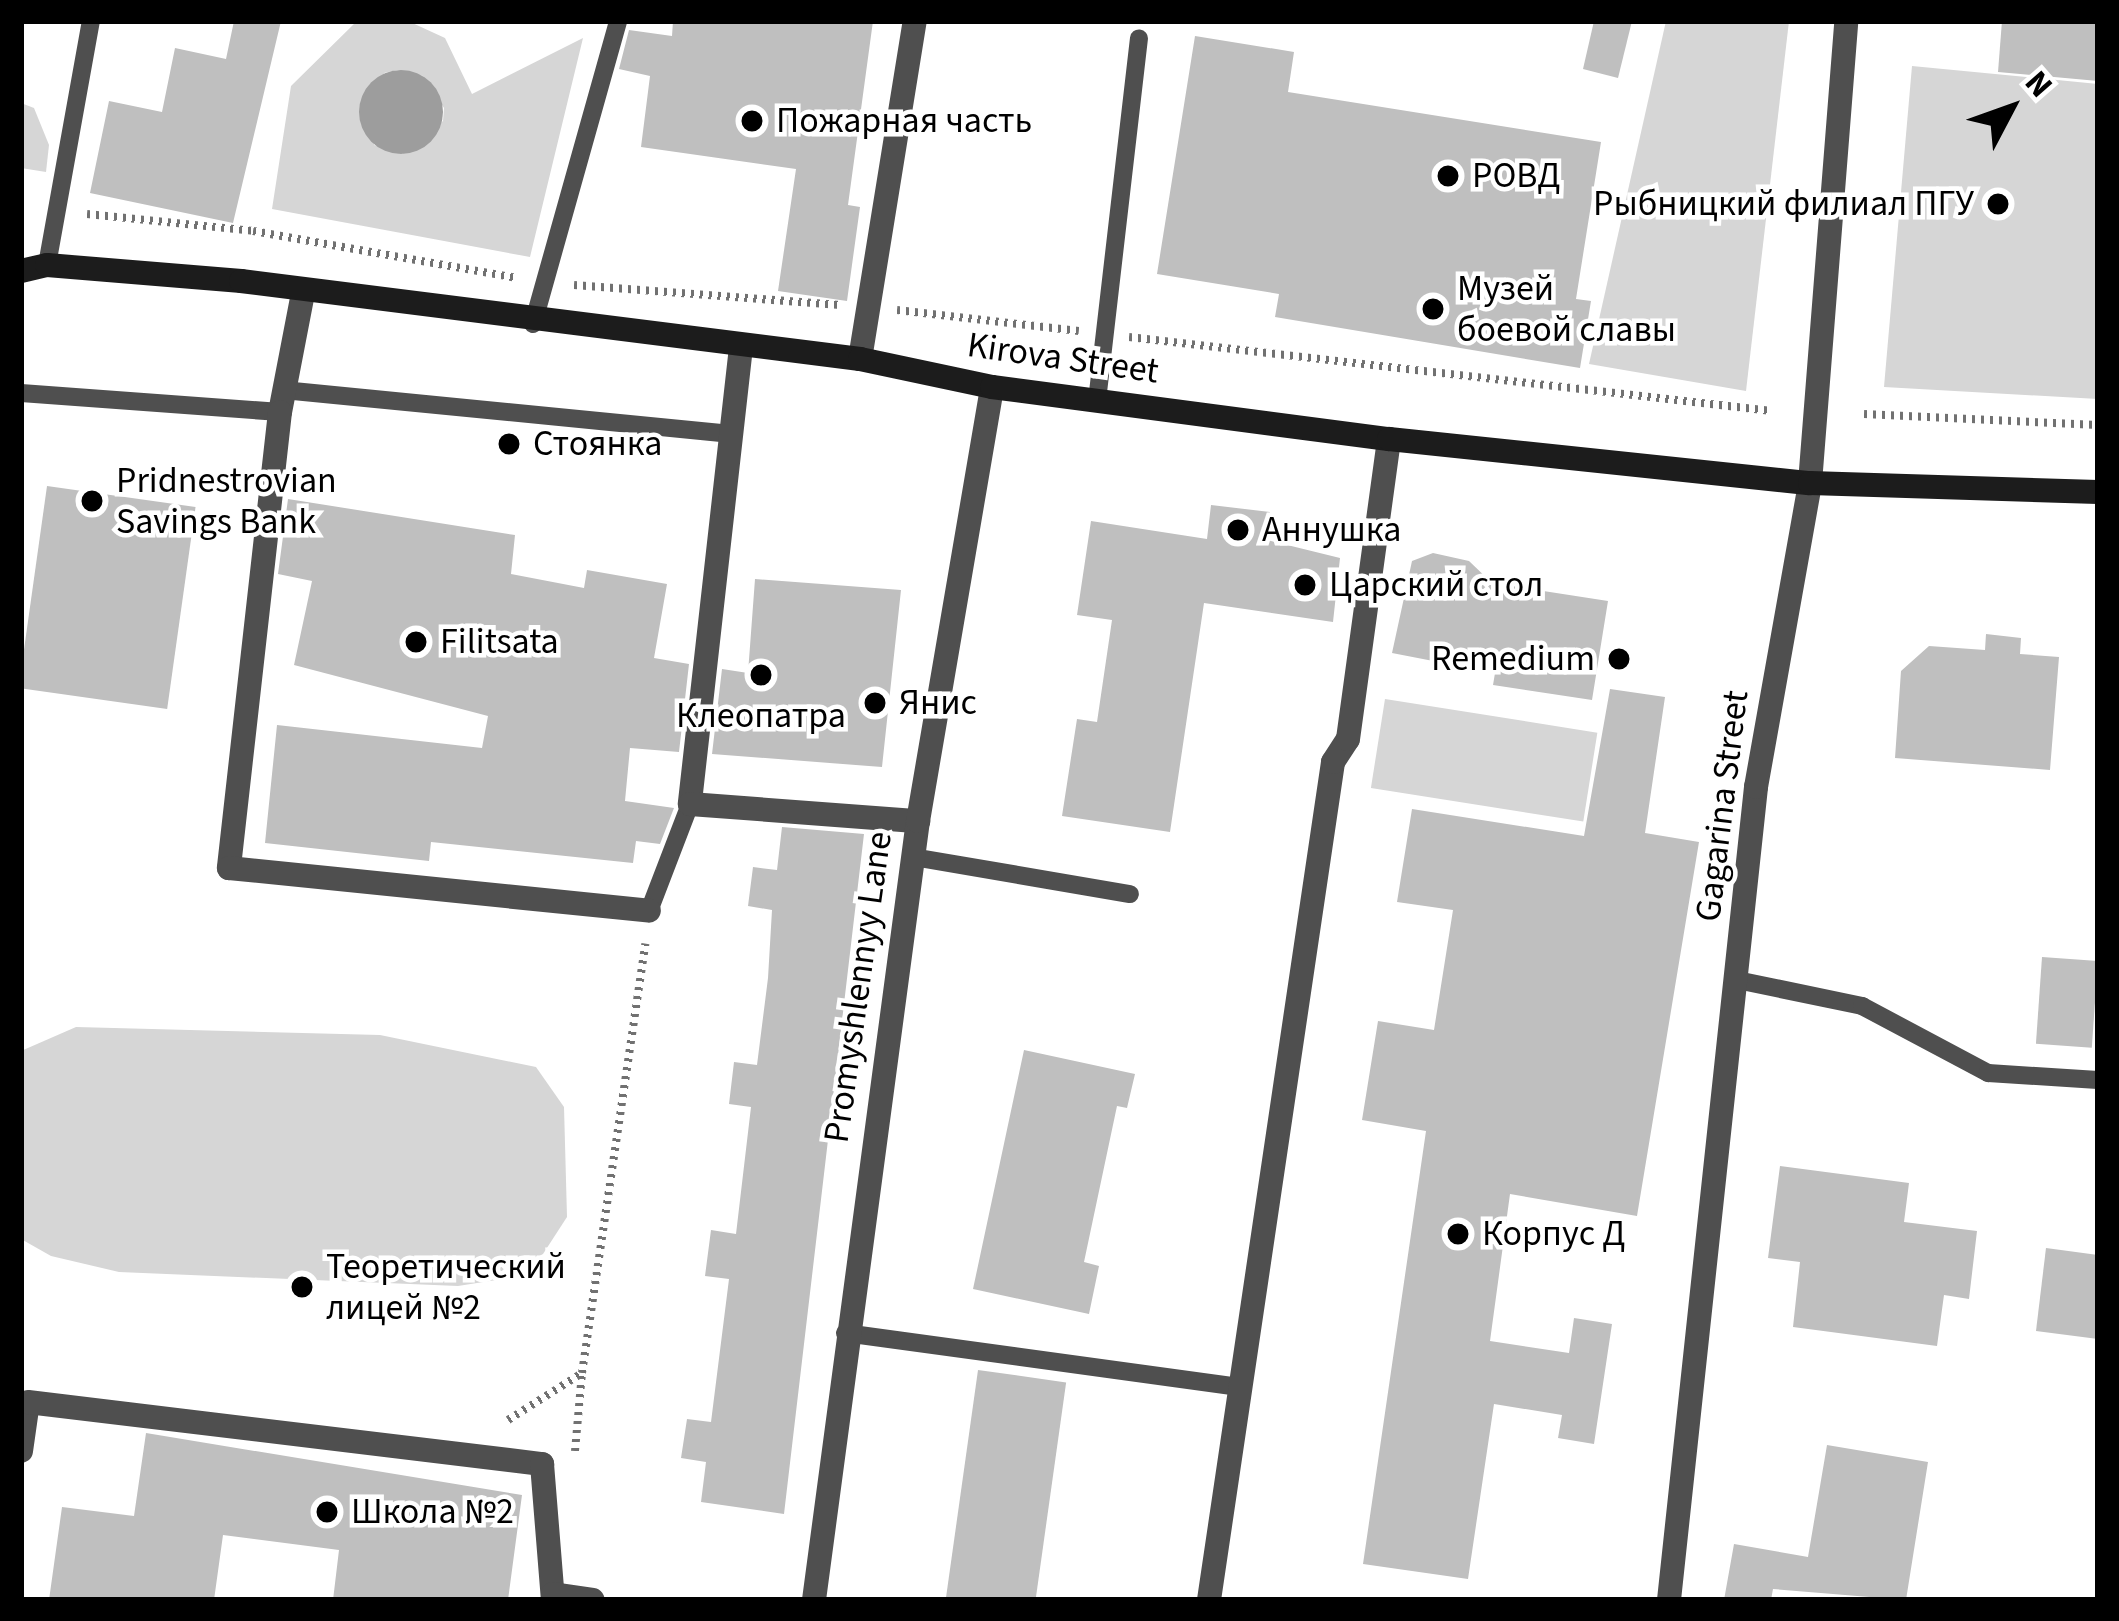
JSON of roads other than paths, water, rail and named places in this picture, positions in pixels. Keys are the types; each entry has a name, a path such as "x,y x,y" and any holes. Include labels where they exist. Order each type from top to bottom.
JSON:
{"main road":[{"name":"Kirova Street","path":"21,272 47,265 860,359 992,387 1389,439 1810,482 2098,492"}],"street":[{"path":"860,359 916,21"},
{"name":"Gagarina Street","path":"1670,1600 1758,774 1810,482 1846,21"},
{"path":"302,293 282,401 229,868 649,911"},
{"path":"741,347 689,804 918,821"},
{"name":"Promyshlennyy Lane","path":"814,1600 845,1334 918,821 992,387"},
{"path":"1209,1600 1333,762 1348,739 1389,439"},
{"path":"21,1451 28,1402 542,1464 553,1597 593,1600"}],"lane":[{"path":"47,265 91,21"},
{"path":"533,324 618,21"},
{"path":"1097,401 1138,38"},
{"path":"21,393 282,401 729,434"},
{"path":"649,911 689,804"},
{"path":"914,857 1130,894"},
{"path":"1738,980 1862,1006 1988,1072 2098,1080"},
{"path":"845,1334 1237,1387"}],"place":[{"name":"Пожарная часть","path":"752,121"},
{"name":"РОВД","path":"1448,176"},
{"name":"Рыбницкий филиал ПГУ","path":"1998,204"},
{"name":"Музей боевой славы","path":"1433,309"},
{"name":"Стоянка","path":"509,444"},
{"name":"Pridnestrovian Savings Bank","path":"92,501"},
{"name":"Аннушка","path":"1238,530"},
{"name":"Царский стол","path":"1305,585"},
{"name":"Filitsata","path":"416,642"},
{"name":"Remedium","path":"1619,659"},
{"name":"Клеопатра","path":"761,675"},
{"name":"Янис","path":"875,703"},
{"name":"Корпус Д","path":"1458,1234"},
{"name":"Теоретический лицей №2","path":"302,1287"},
{"name":"Школа №2","path":"327,1512"}]}
